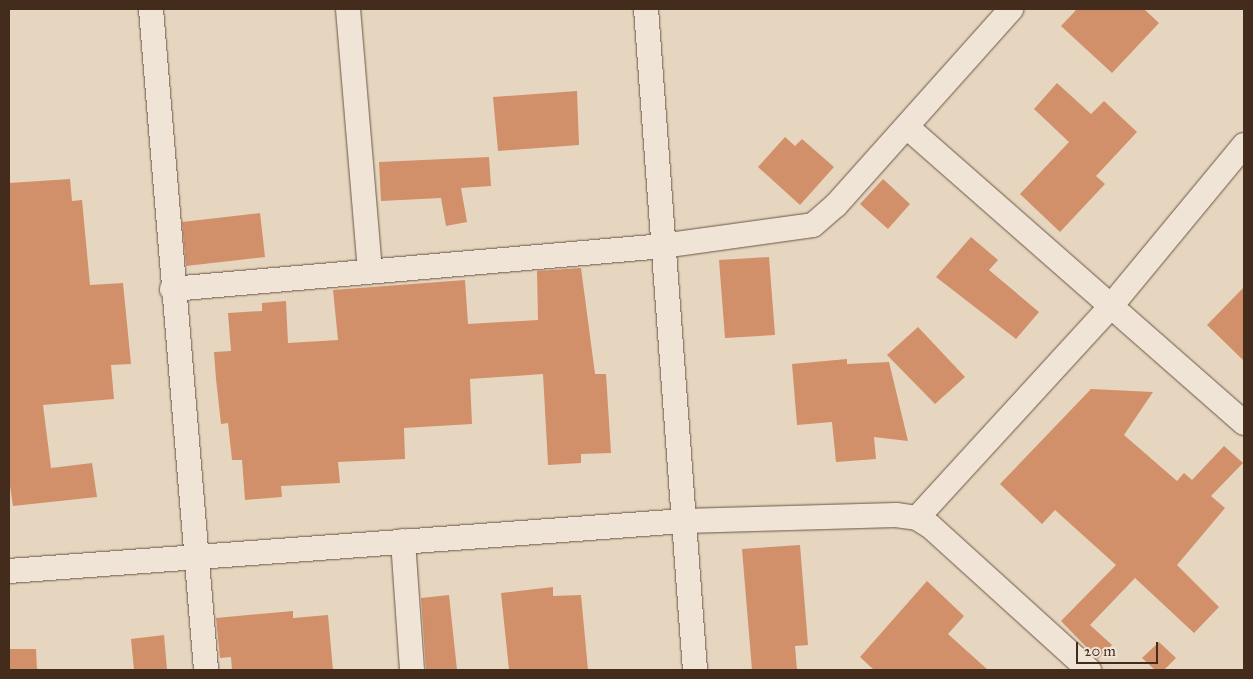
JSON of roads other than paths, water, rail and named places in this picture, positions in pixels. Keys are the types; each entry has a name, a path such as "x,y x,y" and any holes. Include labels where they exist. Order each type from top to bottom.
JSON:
{"street":[{"path":"151,9 172,289 198,558 206,670"},
{"path":"348,9 370,270"},
{"path":"646,9 662,246 695,670"},
{"path":"172,289 370,270 662,246 812,225 907,127 1010,9"},
{"path":"907,127 1244,423"},
{"path":"917,518 1111,306 1244,145"},
{"path":"9,571 684,521 874,514 917,518 1089,670"},
{"path":"403,541 412,670"}]}
